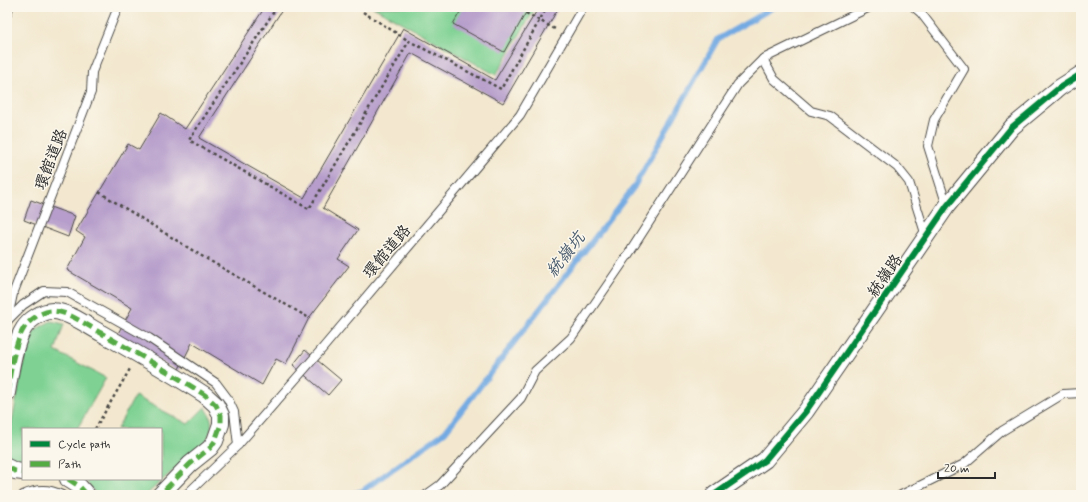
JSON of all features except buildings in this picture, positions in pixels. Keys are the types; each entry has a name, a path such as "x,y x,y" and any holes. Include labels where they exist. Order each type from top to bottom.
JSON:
{"street":[{"name":"統嶺路","path":"714,495 765,460 802,416 947,206 1012,127 1059,88 1081,74"},
{"path":"7,393 17,342 24,328 33,319 48,312 63,313 205,395 216,405 221,415 221,424 215,441 210,448 190,464 160,495"},
{"path":"7,467 15,471 22,472"},
{"path":"70,480 79,486 87,495"}],"lane":[{"path":"7,14 9,7"},
{"name":"環館道路","path":"7,321 13,294 91,92 92,72 118,7"},
{"name":"環館道路","path":"186,495 238,445 520,116 583,7"},
{"path":"426,495 440,485 521,398 535,371 571,338 626,258 738,84 763,59 870,7"},
{"path":"914,7 921,13 964,69 934,120 928,146 947,206"},
{"path":"763,59 774,79 811,111 830,116 897,167 909,182 926,237"},
{"path":"7,321 23,305 44,291 67,292 149,338 216,383 228,399 234,412 238,445"},
{"path":"901,495 964,464 1002,431 1063,394 1081,393"},
{"path":"23,495 32,491 44,490 56,492 62,495"}],"path":[{"path":"277,7 188,140 309,209 409,40"},
{"path":"363,12 409,40 501,90 547,7"},
{"path":"526,13 567,35"},
{"path":"99,192 200,255 309,318"},
{"path":"96,428 138,355"}],"green space":[{"path":"373,7 536,7 496,75"},
{"path":"51,321 64,324 55,351 106,378 78,428 22,428 22,462 14,461 8,454 7,446 26,352 33,333"},
{"path":"135,396 188,424 205,407 208,411 212,424 206,441 146,495 97,495 87,483 88,480 162,480 162,428 118,428"}],"waterway":[{"name":"統嶺坑","path":"349,495 362,491 445,432 634,187 718,39 774,7"}],"marked path":[{"path":"7,393 15,350 24,328 37,316 45,312 54,311 66,314 78,320 205,395 216,405 221,415 221,424 215,441 210,448 190,464 160,495"},
{"path":"7,467 15,471 22,472"},
{"path":"70,480 79,486 87,495"}],"cycle path":[{"path":"714,495 765,460 806,411 947,206 1012,127 1059,88 1081,74"}]}
